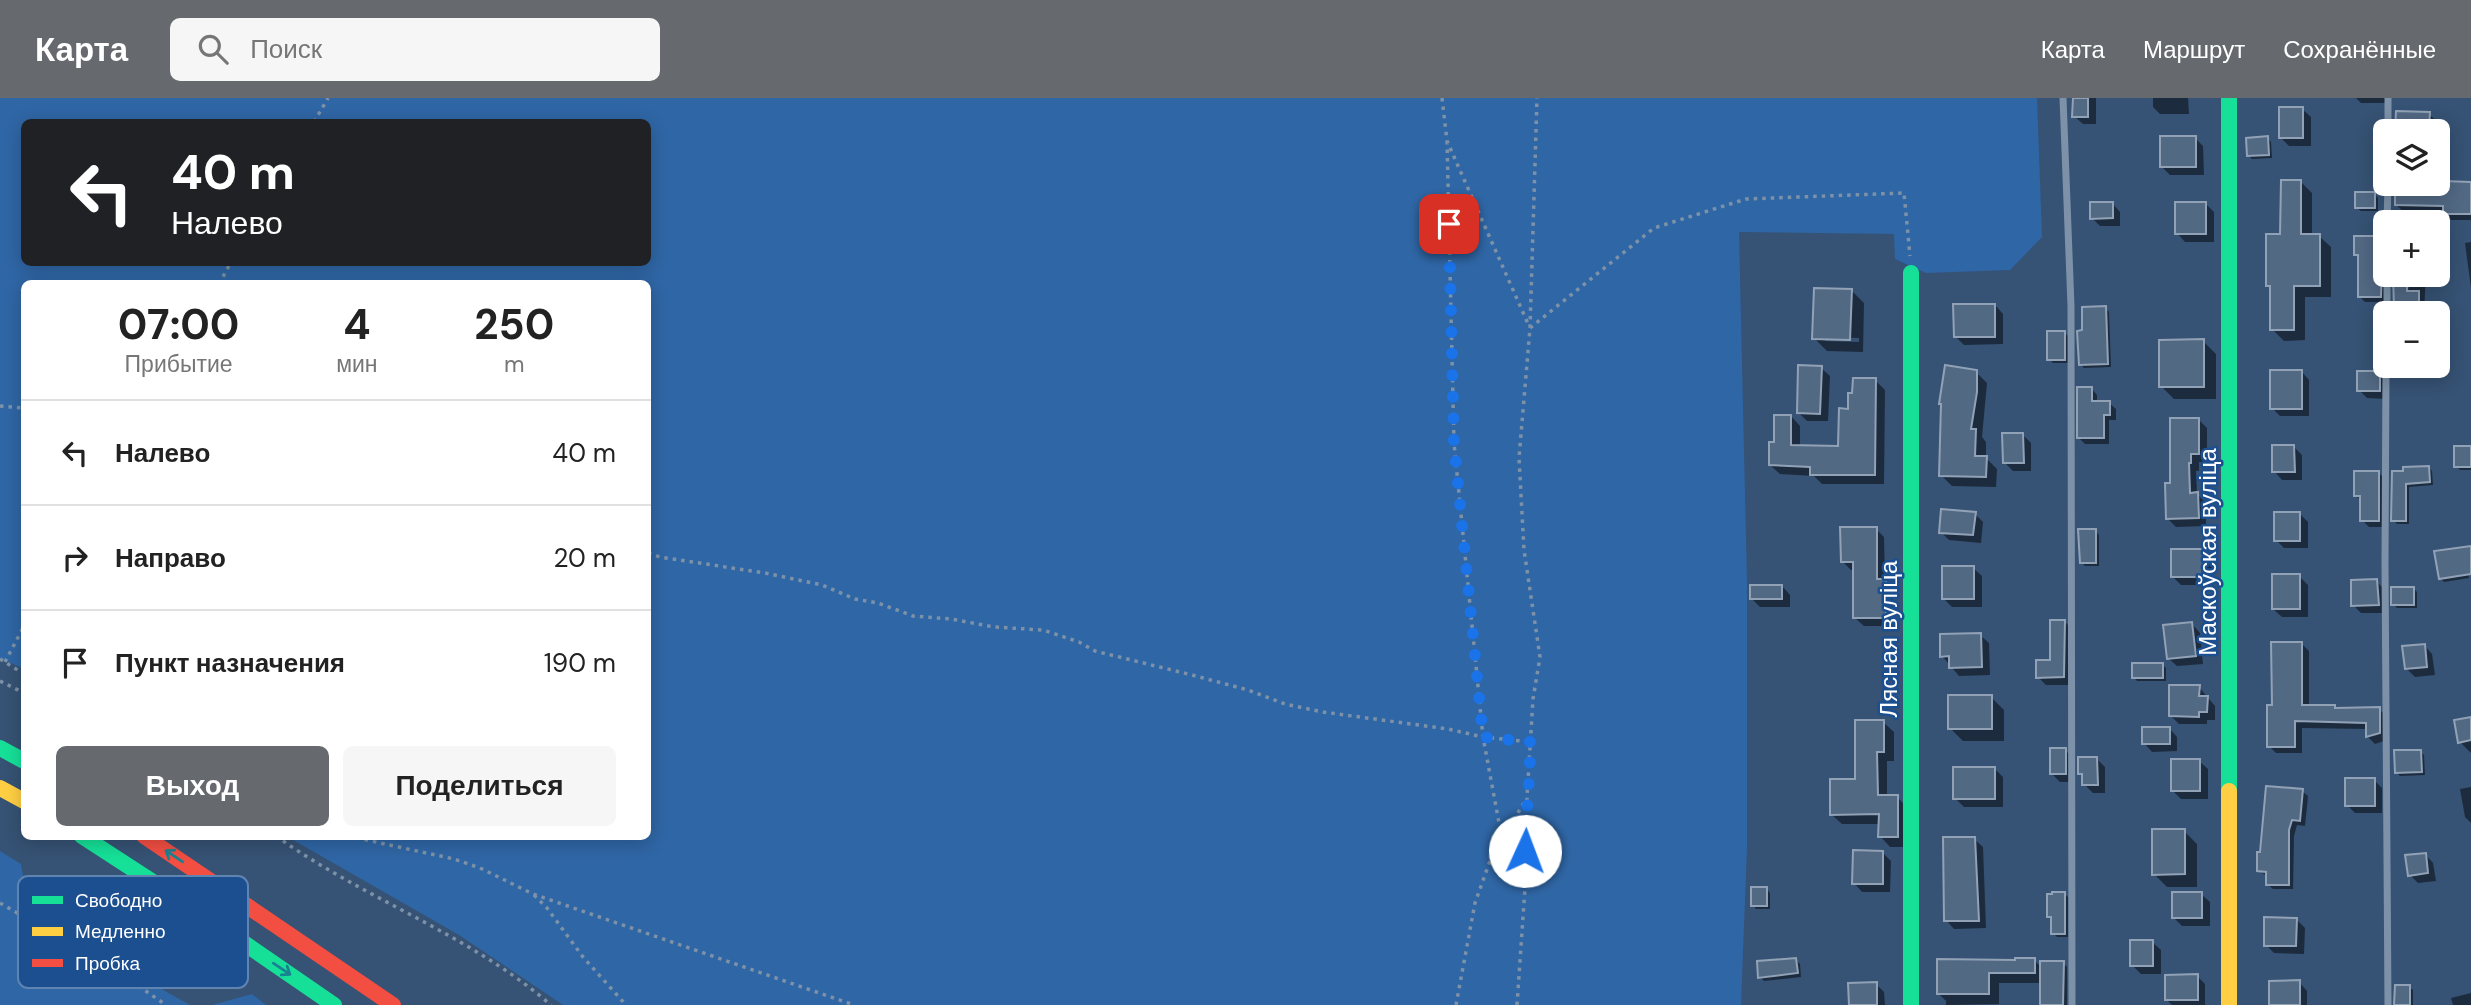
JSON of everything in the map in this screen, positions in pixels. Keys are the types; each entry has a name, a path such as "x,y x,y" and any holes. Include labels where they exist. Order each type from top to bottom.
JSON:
{"main road":[{"name":"Маскоўская вуліца","path":"2229,98 2229,1005"},
{"name":"Лясная вуліца","path":"1911,273 1911,1005"},
{"path":"0,748 21,759"},
{"path":"0,788 21,799"},
{"path":"88,840 144,876"},
{"path":"151,840 204,876"},
{"path":"248,906 393,1005"},
{"path":"248,946 334,1005"}],"lane":[{"path":"2063,98 2071,320 2072,1005"},
{"path":"2388,98 2388,119"},
{"path":"2386,378 2388,1005"}],"path":[{"path":"316,119 328,98"},
{"path":"1442,98 1447,141 1454,443 1483,737 1502,839 1525,878"},
{"path":"1517,1005 1533,699 1540,657 1524,550 1519,458 1530,328 1537,98"},
{"path":"1447,141 1530,328"},
{"path":"1530,328 1654,228 1746,199 1904,192 1911,273"},
{"path":"0,405 21,408"},
{"path":"651,554 822,585 855,599 878,603 913,616 1043,631 1095,650 1248,690 1285,704 1323,712 1448,729 1483,737 1531,742"},
{"path":"21,631 2,661 21,672"},
{"path":"0,681 21,692"},
{"path":"1456,1005 1475,903 1491,858 1527,797"},
{"path":"282,840 317,863 511,974 551,1005"},
{"path":"366,840 480,867 533,894 854,1005"},
{"path":"533,894 547,908 583,957 626,1005"},
{"path":"0,903 18,913"},
{"path":"141,988 166,1005"}],"shaded area":[{"path":"0,98 2037,98 2042,237 2010,270 1926,273 1895,259 1894,234 1739,232 1747,581 1747,848 1741,1005 563,1005 459,935 293,840 651,840 651,280 21,280 21,668 0,658"},
{"path":"0,851 21,864 23,876 18,876 18,988 160,988 190,1005 0,1005"},
{"path":"252,994 266,1005 212,1005"}],"building":[{"path":"2073,98 2088,98 2088,117 2072,117"},
{"path":"2279,107 2303,107 2303,138 2279,138"},
{"path":"2396,111 2430,112 2430,119 2396,119"},
{"path":"2160,136 2196,136 2196,167 2160,167"},
{"path":"2268,136 2269,155 2247,156 2246,138"},
{"path":"2281,180 2301,180 2301,234 2320,234 2320,286 2294,286 2294,330 2270,330 2270,286 2266,286 2266,234 2280,234"},
{"path":"2450,181 2471,182 2471,214 2450,214 2450,210 2443,210 2443,206 2395,205 2395,196 2450,196"},
{"path":"2355,192 2373,192 2375,208 2355,208"},
{"path":"2090,202 2113,202 2113,218 2090,219"},
{"path":"2175,202 2206,202 2206,234 2175,234"},
{"path":"2354,236 2373,236 2373,287 2381,287 2381,297 2358,297 2358,255 2354,255"},
{"path":"2393,287 2407,287 2407,291 2419,291 2419,301 2394,301"},
{"path":"1814,288 1852,289 1850,340 1812,339"},
{"path":"1953,304 1995,304 1995,337 1954,337"},
{"path":"2106,306 2108,364 2079,365 2077,331 2082,330 2082,307"},
{"path":"2047,331 2065,331 2065,360 2047,360"},
{"path":"2204,339 2204,387 2159,387 2159,340"},
{"path":"1798,365 1822,366 1820,414 1797,413"},
{"path":"1945,365 1977,370 1977,392 1971,429 1976,429 1975,456 1987,456 1986,477 1939,476 1939,404"},
{"path":"2270,370 2302,370 2302,409 2270,409"},
{"path":"2357,371 2373,371 2373,378 2380,378 2380,391 2357,391"},
{"path":"1853,378 1876,378 1875,475 1810,475 1810,467 1769,465 1769,442 1774,442 1774,415 1791,415 1791,445 1838,446 1839,408 1848,409 1848,393 1852,393"},
{"path":"2077,387 2092,387 2092,401 2110,401 2110,415 2104,415 2104,438 2077,438"},
{"path":"2170,418 2199,418 2199,454 2191,454 2189,463 2190,493 2198,492 2199,518 2166,519 2165,483 2170,483"},
{"path":"2002,433 2023,433 2024,463 2003,463"},
{"path":"2272,445 2294,445 2295,472 2272,472"},
{"path":"2454,446 2471,446 2471,467 2454,467"},
{"path":"2429,466 2430,482 2406,484 2406,521 2391,521 2392,471 2403,471 2403,467"},
{"path":"2354,471 2379,471 2379,521 2360,521 2360,496 2354,496"},
{"path":"1941,509 1976,512 1973,535 1939,533"},
{"path":"2274,512 2300,512 2300,541 2274,541"},
{"path":"1840,527 1877,527 1877,579 1886,579 1886,618 1853,618 1853,562 1841,562"},
{"path":"2078,529 2096,529 2096,563 2080,563"},
{"path":"2471,546 2471,574 2439,579 2434,551"},
{"path":"2171,549 2205,549 2205,577 2171,577"},
{"path":"1942,566 1974,566 1974,599 1942,599"},
{"path":"2272,574 2300,574 2300,609 2272,609"},
{"path":"2377,579 2379,605 2351,606 2351,580"},
{"path":"1750,585 1782,585 1782,599 1750,599"},
{"path":"2391,587 2414,587 2414,605 2391,605"},
{"path":"2050,620 2065,620 2064,677 2036,678 2036,660 2050,660"},
{"path":"2192,622 2196,656 2167,659 2163,625"},
{"path":"1981,633 1982,667 1949,668 1949,656 1940,657 1940,634"},
{"path":"2271,642 2302,642 2302,705 2335,705 2335,708 2380,707 2380,733 2366,737 2366,723 2295,721 2295,747 2267,747 2267,705 2272,705"},
{"path":"2425,644 2427,667 2405,669 2402,646"},
{"path":"2132,663 2163,663 2163,678 2132,678"},
{"path":"2169,685 2200,685 2199,696 2208,696 2207,712 2199,712 2199,717 2169,716"},
{"path":"1948,695 1992,695 1992,729 1948,729"},
{"path":"2471,717 2471,740 2458,743 2454,720"},
{"path":"1855,720 1884,720 1884,752 1877,752 1878,795 1898,795 1898,837 1878,837 1879,814 1830,815 1830,779 1855,779"},
{"path":"2142,727 2170,727 2170,744 2142,744"},
{"path":"2050,748 2066,748 2066,774 2050,774"},
{"path":"2394,750 2421,750 2422,772 2395,773"},
{"path":"2078,757 2097,757 2098,785 2082,785 2082,774 2078,774"},
{"path":"2171,759 2200,759 2200,791 2171,791"},
{"path":"1953,767 1995,767 1995,799 1953,799"},
{"path":"2345,778 2375,778 2375,806 2345,806"},
{"path":"2266,786 2303,789 2300,821 2292,820 2289,830 2289,885 2266,885 2266,872 2257,871"},
{"path":"2152,829 2185,829 2185,874 2152,875"},
{"path":"1943,837 1975,837 1979,921 1944,921"},
{"path":"1853,850 1883,851 1883,884 1852,884"},
{"path":"2426,853 2428,873 2408,876 2405,855"},
{"path":"1751,887 1767,887 1767,906 1751,906"},
{"path":"2065,892 2065,934 2051,934 2051,917 2047,917 2047,894"},
{"path":"2172,892 2202,892 2202,918 2172,918"},
{"path":"2264,917 2297,918 2296,946 2264,946"},
{"path":"2130,940 2153,940 2153,966 2130,966"},
{"path":"1796,958 1798,973 1758,978 1757,961"},
{"path":"2035,958 2035,973 1989,973 1989,994 1937,994 1937,959"},
{"path":"2040,961 2064,961 2063,1005 2040,1005"},
{"path":"2198,974 2198,1000 2165,1000 2165,975"},
{"path":"2300,980 2300,1005 2269,1005 2269,981"},
{"path":"1877,982 1877,1005 1849,1005 1848,983"},
{"path":"2395,985 2410,985 2410,1005 2394,1005"}],"traffic: fast":[{"path":"2229,98 2229,791"},
{"path":"1911,273 1911,1005"},
{"path":"0,748 21,759"},
{"path":"88,840 144,876"},
{"path":"248,946 334,1005"}],"traffic: slow":[{"path":"0,788 21,799"},
{"path":"2229,791 2229,1005"}],"traffic: jam":[{"path":"150,840 203,876"},
{"path":"248,907 393,1005"}],"route":[{"path":"1449,224 1454,443 1483,737 1531,742 1525,851"}]}
